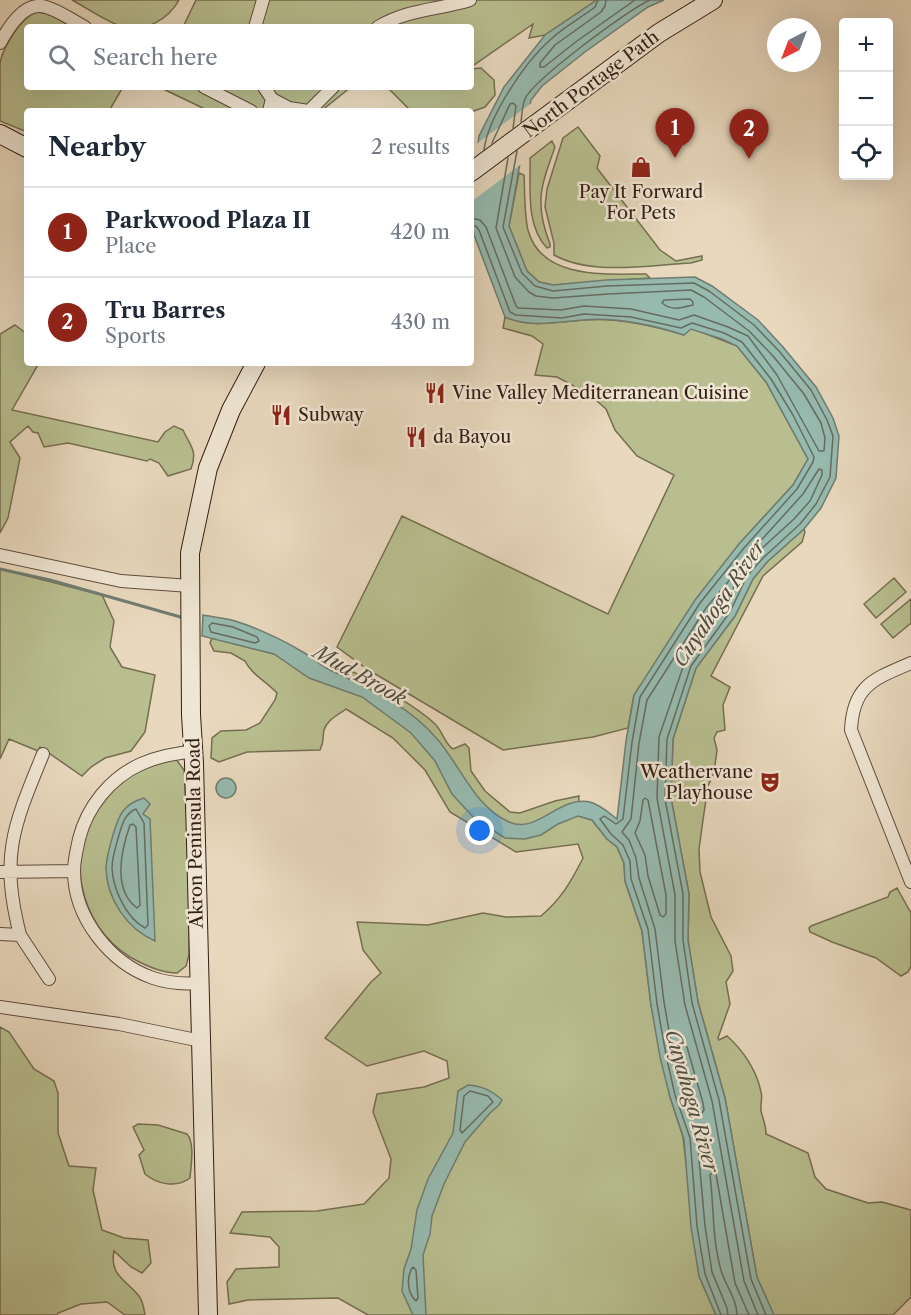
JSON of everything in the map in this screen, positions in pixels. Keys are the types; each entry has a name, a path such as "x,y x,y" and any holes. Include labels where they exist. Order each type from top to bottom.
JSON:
{"street":[{"path":"256,24 263,0"},
{"path":"383,24 425,5 447,7 469,0"},
{"name":"North Portage Path","path":"474,170 659,33 713,0"},
{"path":"0,43 22,12 31,8 44,6 80,24"},
{"path":"210,90 245,108"},
{"path":"265,90 270,105 289,108"},
{"path":"311,108 330,90"},
{"path":"0,134 24,146"},
{"name":"Akron Peninsula Road","path":"208,1315 194,751 191,715 190,553 208,468 235,401 254,366"},
{"path":"0,555 121,581 190,586"},
{"path":"911,663 876,678 867,686 854,708 851,730 911,882"},
{"path":"194,751 159,756 139,764 107,788 93,804 82,825 74,871 77,895 85,917 100,940 115,956 133,969 155,979 183,984 199,984"},
{"path":"43,754 18,814 4,873 20,935 49,979"},
{"path":"4,873 74,871"},
{"path":"0,934 20,935"},
{"path":"0,1007 119,1024 201,1041"}],"green space":[{"path":"72,0 179,0 169,13 152,24 110,22"},
{"path":"196,0 597,0 545,35 529,38 533,24 474,65 474,24 184,24"},
{"path":"37,12 49,14 68,24 24,24 24,90 121,90 111,108 24,108 24,131 0,121 2,57 19,26"},
{"path":"481,68 494,80 495,95 485,107 474,111 474,108 408,108 390,90 474,90 474,69"},
{"path":"165,90 347,90 325,108 203,108"},
{"path":"578,127 600,156 597,168 660,250 676,261 702,256 702,260 691,263 621,268 586,265 554,255 554,243 545,207 547,189 563,138"},
{"path":"552,141 555,147 541,195 542,217 550,244 547,248 540,239 532,217 530,158"},
{"path":"519,173 524,175 528,230 535,246 546,258 577,271 646,274 650,278 553,285 539,282 527,271 509,226"},
{"path":"505,317 534,323 596,319 621,321 684,335 691,328 737,346 766,382 808,459 793,485 739,544 634,695 628,728 593,737 503,750 367,669 337,647 402,516 608,614 674,475 637,456 615,430 606,409 589,394 557,377 535,375 543,344 532,336 503,328"},
{"path":"15,325 24,332 24,366 37,366 12,410 158,442 165,432 174,426 183,430 192,448 194,457 191,469 168,476 159,463 150,459 147,461 68,443 44,447 38,433 33,432 28,426 10,442 20,458 8,518 0,533 0,334"},
{"path":"804,529 802,542 763,576 711,676 730,687 723,705 725,730 717,732 714,738 717,750 714,773 708,786 699,849 700,872 711,917 731,956 733,971 726,982 730,1004 718,1038 719,1040 727,1036 744,1054 753,1069 762,1094 761,1111 766,1134 808,1153 815,1177 826,1189 868,1203 882,1202 911,1210 911,1297 893,1315 774,1315 772,1313 757,1278 725,1098 698,1002 688,940 689,894 671,798 673,739 696,668 735,616 753,579 767,562"},
{"path":"0,569 102,595 114,621 110,647 122,667 155,675 145,732 131,751 105,758 82,776 40,747 38,751 9,739 0,759"},
{"path":"894,578 906,592 876,618 864,604"},
{"path":"911,599 911,623 893,638 881,624"},
{"path":"212,638 274,654 311,674 338,667 359,675 388,691 426,717 437,726 453,749 465,744 469,748 471,771 485,791 510,812 520,813 555,801 579,796 578,816 592,820 607,839 617,847 624,863 625,881 642,931 651,1005 670,1097 683,1137 699,1276 716,1315 368,1315 338,1298 248,1300 229,1304 227,1282 236,1269 279,1267 279,1247 270,1237 230,1233 242,1212 317,1211 364,1204 389,1178 391,1159 373,1112 377,1094 424,1087 449,1078 447,1061 424,1051 367,1066 325,1038 381,973 363,950 357,922 428,925 483,913 506,917 541,916 565,890 583,858 578,844 516,852 450,812 425,770 393,738 346,709 325,726 320,750 247,752 219,762 211,758 212,738 221,731 246,730 260,723 277,693 255,674 245,661 231,653 214,651 210,643"},
{"path":"175,758 184,770 190,871 189,955 186,966 177,973 147,966 130,957 112,943 98,926 88,906 82,885 80,863 82,841 89,820 103,797 139,767"},
{"path":"897,888 911,913 911,966 908,972 901,976 876,958 810,932 811,926 888,897 890,892"},
{"path":"0,1027 9,1032 34,1069 54,1081 58,1093 58,1133 69,1166 96,1168 93,1190 102,1230 124,1238 148,1240 151,1263 142,1273 131,1267 114,1251 113,1259 116,1272 140,1298 145,1315 125,1315 107,1302 81,1304 57,1315 0,1315"},
{"path":"138,1124 158,1125 187,1134 192,1148 190,1178 179,1183 168,1184 156,1181 145,1174 139,1155 144,1150 133,1127"}],"water":[{"name":"Cuyahoga River","path":"597,0 664,0 648,7 585,52 542,86 531,100 509,226 527,271 539,282 553,285 606,280 695,277 712,286 758,320 783,347 816,387 833,418 839,436 836,478 821,508 804,529 767,562 753,579 735,616 696,668 673,739 671,798 689,894 688,940 698,1002 725,1098 757,1277 774,1315 716,1315 699,1276 691,1227 684,1139 660,1057 642,931 625,881 624,863 617,847 607,839 592,820 578,816 558,824 541,835 525,839 505,838 474,818 452,794 435,761 411,733 362,697 309,678 274,654 202,636 203,615 243,624 286,643 328,669 387,698 427,728 478,797 487,807 509,822 519,825 539,820 568,804 579,801 594,803 617,819 634,695 695,600 739,544 793,485 808,459 766,382 737,346 691,329 684,335 621,321 596,319 534,323 505,317 474,235 474,173 479,136 504,87 545,35"},
{"path":"226,778 233,781 236,788 233,795 226,798 219,795 216,788 219,781"},
{"path":"144,798 150,804 143,814 150,819 155,941 136,929 120,911 110,890 106,867 120,816 131,804"},
{"path":"468,1085 486,1089 502,1100 465,1142 444,1184 432,1216 430,1234 423,1255 426,1315 413,1315 402,1291 404,1269 411,1249 417,1210 428,1179 453,1133 458,1091"}],"pier":[{"path":"533,102 524,162 474,200 475,145"}],"waterway":[{"name":"Mud Brook","path":"0,569 50,580 184,618"}],"place":[{"name":"Parkwood Plaza II","path":"675,158"},
{"name":"Tru Barres","path":"749,159"},
{"name":"Pay It Forward For Pets","path":"641,167"},
{"name":"Vine Valley Mediterranean Cuisine","path":"435,393"},
{"name":"Subway","path":"281,415"},
{"name":"da Bayou","path":"416,437"},
{"name":"Weathervane Playhouse","path":"770,782"}]}
